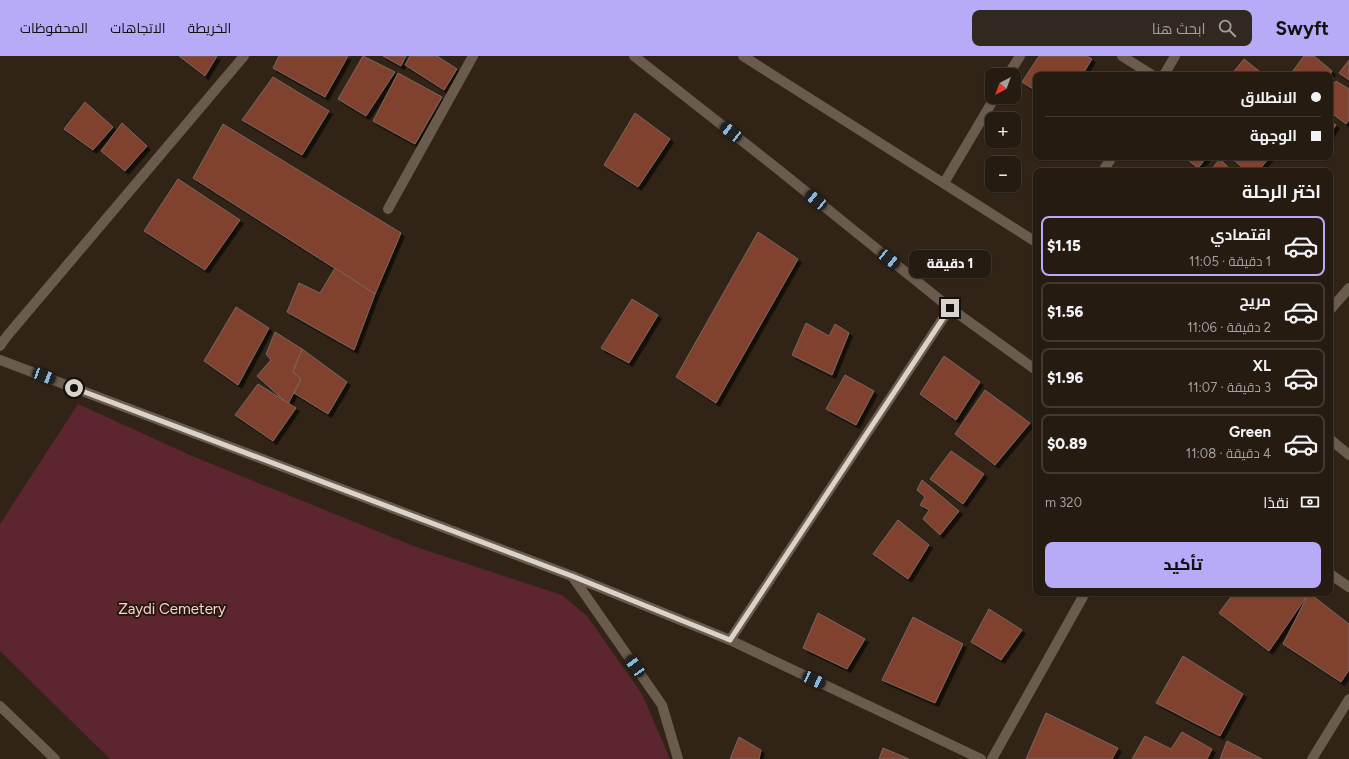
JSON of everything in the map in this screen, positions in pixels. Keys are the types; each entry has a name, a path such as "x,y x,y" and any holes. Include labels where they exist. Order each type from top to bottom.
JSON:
{"street":[{"path":"388,209 473,56"},
{"path":"634,56 779,170 950,308 1033,368"},
{"path":"743,56 1033,240"},
{"path":"1012,68 1020,56"},
{"path":"1122,56 1147,72"},
{"path":"1166,72 1175,56"},
{"path":"0,346 241,57"},
{"path":"944,183 991,104"},
{"path":"1333,307 1349,288"},
{"path":"730,640 950,308"},
{"path":"0,360 572,576 730,640 981,759"},
{"path":"1333,442 1349,455"},
{"path":"572,576 662,705 678,759"},
{"path":"1333,576 1349,588"},
{"path":"992,759 1083,596"},
{"path":"1312,759 1349,699"},
{"path":"0,706 55,759"}],"green space":[{"name":"Zaydi Cemetery","path":"78,404 192,456 416,547 562,595 587,616 642,694 670,759 110,759 0,651 0,524"}],"building":[{"path":"179,56 217,56 205,76"},
{"path":"279,56 348,56 325,97 273,68"},
{"path":"363,56 395,72 366,116 338,99"},
{"path":"383,56 406,56 401,66"},
{"path":"410,56 437,56 457,69 444,90 405,65"},
{"path":"1039,56 1087,56 1092,59 1084,72 1033,72 1033,89 1022,82"},
{"path":"1304,56 1314,56 1332,71 1332,72 1292,72"},
{"path":"1244,59 1260,72 1233,72"},
{"path":"1349,60 1349,80 1339,73"},
{"path":"398,73 442,97 415,144 373,121"},
{"path":"273,77 329,111 302,155 242,120"},
{"path":"1336,81 1349,89 1349,120 1346,124 1333,114 1333,85"},
{"path":"85,102 113,127 93,150 64,129"},
{"path":"635,113 670,139 638,187 604,165"},
{"path":"122,123 147,146 125,171 101,151"},
{"path":"223,124 401,233 375,294 193,178"},
{"path":"1188,160 1205,160 1198,168"},
{"path":"1219,160 1221,160 1229,168 1212,168"},
{"path":"1234,160 1267,160 1261,168 1243,168"},
{"path":"178,179 240,220 205,270 144,231"},
{"path":"758,232 798,259 716,403 676,377"},
{"path":"335,268 375,294 354,350 287,312 299,283 320,293"},
{"path":"632,299 658,315 629,363 601,348"},
{"path":"236,307 269,328 238,385 204,361"},
{"path":"806,323 829,336 835,324 849,333 832,375 792,355"},
{"path":"275,332 302,349 293,372 301,379 288,404 257,376 271,360 266,354"},
{"path":"302,349 347,382 328,414 294,393 301,379 293,372"},
{"path":"944,356 980,382 956,420 920,394"},
{"path":"845,375 874,391 856,425 826,409"},
{"path":"258,384 296,408 273,441 235,415"},
{"path":"985,390 1030,423 995,465 955,434"},
{"path":"951,451 984,474 963,504 930,479"},
{"path":"922,480 959,511 940,535 923,519 929,510 920,505 925,497 917,490"},
{"path":"898,520 929,545 908,579 873,554"},
{"path":"1232,596 1307,596 1269,651 1219,613"},
{"path":"1307,596 1313,596 1349,624 1349,670 1341,682 1283,644"},
{"path":"989,609 1022,630 1001,660 971,642"},
{"path":"818,613 865,639 847,669 803,648"},
{"path":"913,617 963,644 935,703 882,680"},
{"path":"1183,656 1243,694 1220,736 1156,703"},
{"path":"1046,713 1118,748 1112,759 1026,759"},
{"path":"1182,732 1212,749 1207,759 1132,759 1145,736 1171,749"},
{"path":"739,737 761,750 759,759 730,759"},
{"path":"1227,741 1262,759 1220,759"},
{"path":"883,748 909,759 879,759"}],"route":[{"path":"74,388 572,576 730,640 950,308"}]}
